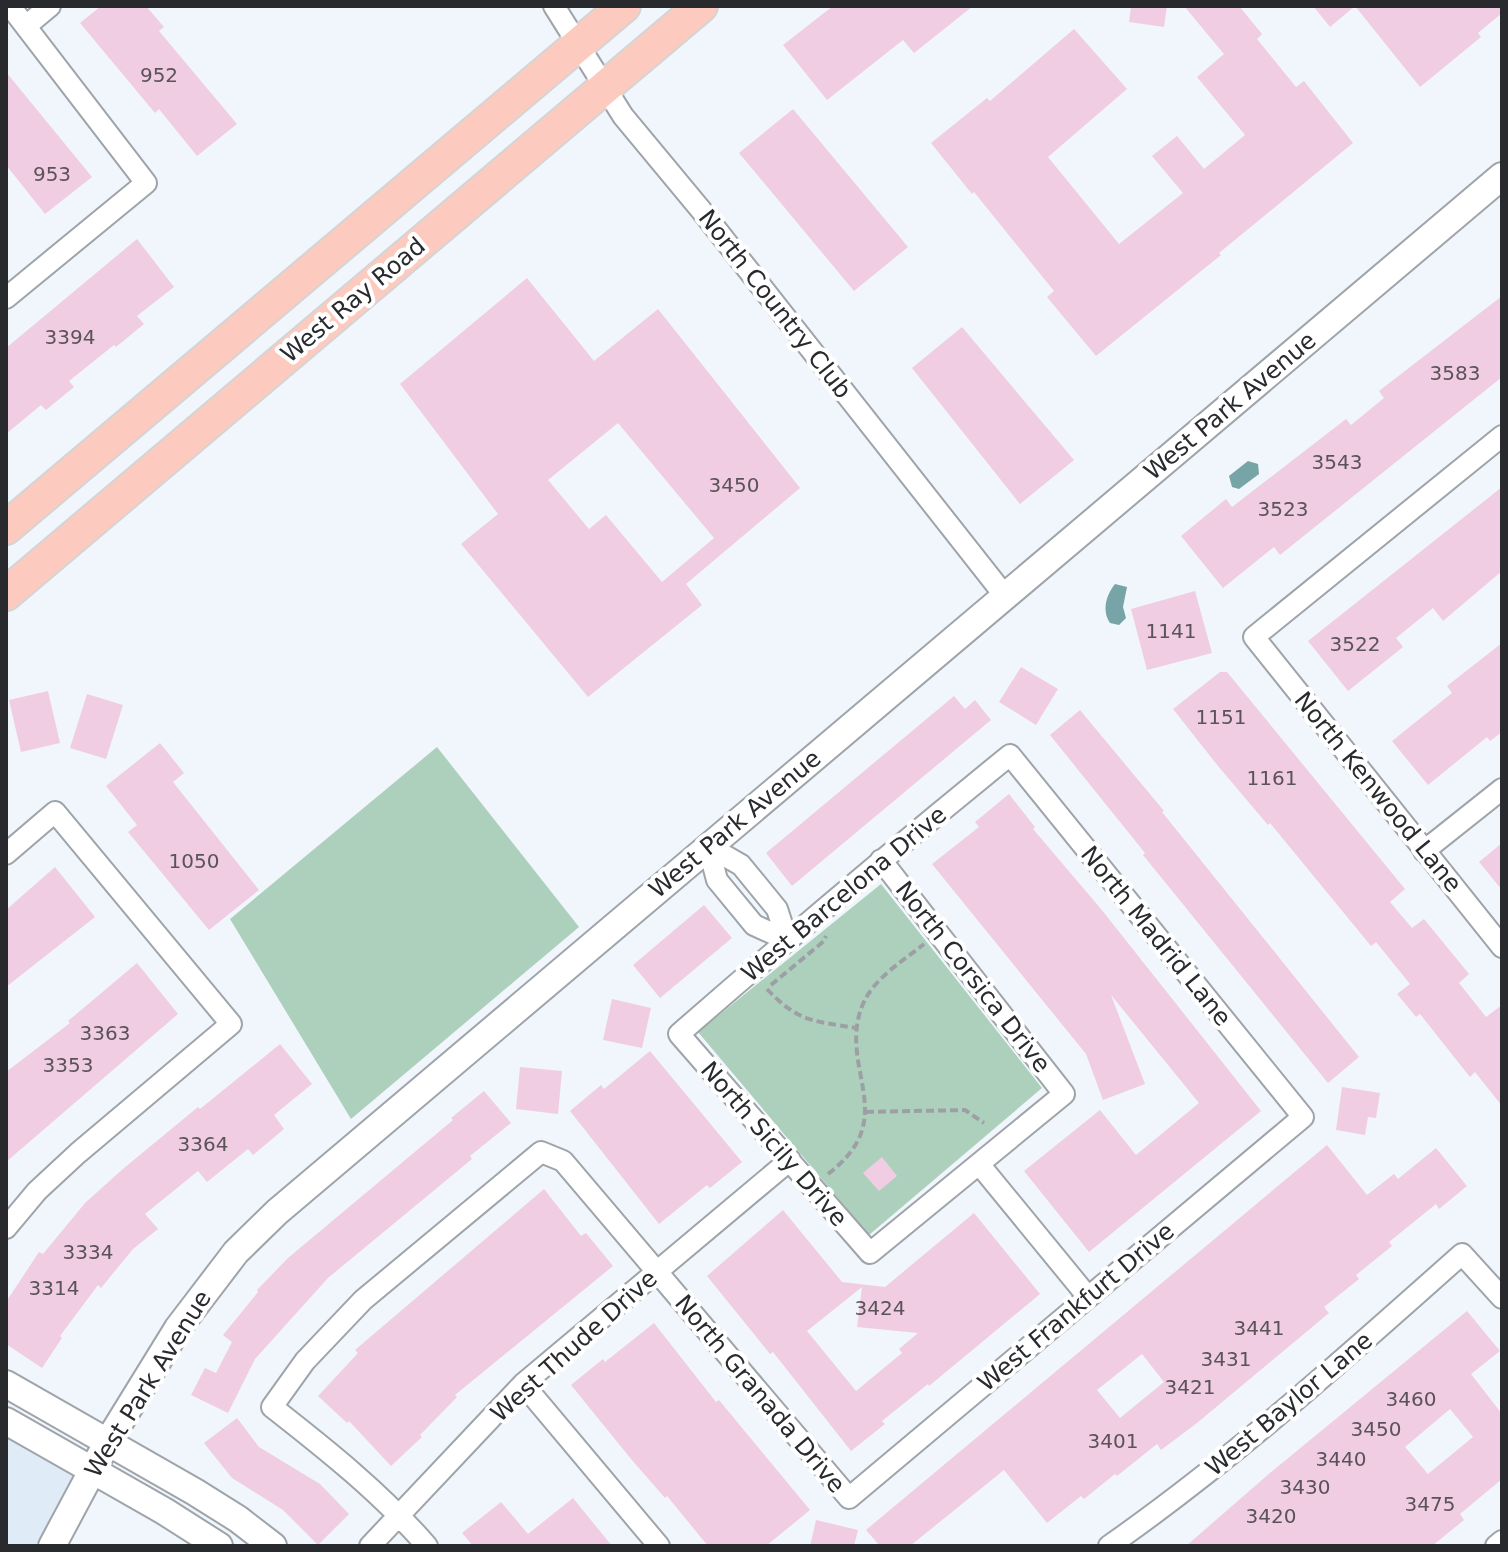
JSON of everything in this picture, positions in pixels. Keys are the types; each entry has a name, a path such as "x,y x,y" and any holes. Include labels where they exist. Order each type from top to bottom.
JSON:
{"main road":[{"name":"West Ray Road","path":"6,528 624,6"},
{"name":"West Ray Road","path":"6,594 701,6"}],"street":[{"path":"6,298 146,183 10,6"},
{"path":"26,26 50,6"},
{"name":"North Country Club","path":"554,6 623,116 701,210 1005,596"},
{"name":"West Park Avenue","path":"52,1546 107,1443 178,1328 236,1252 277,1212 1502,176"},
{"name":"North Kenwood Lane","path":"1502,436 1254,637 1502,947"},
{"name":"West Barcelona Drive","path":"679,1034 881,860 1010,755"},
{"name":"North Madrid Lane","path":"1010,755 1303,1117"},
{"path":"1424,851 1502,789"},
{"path":"6,854 55,812 231,1024 78,1153 37,1191 6,1228"},
{"path":"708,846 741,865 777,909 787,940"},
{"path":"708,846 717,880 727,893 754,925 787,940"},
{"name":"North Corsica Drive","path":"881,860 1064,1094 979,1164"},
{"name":"North Sicily Drive","path":"679,1034 870,1253 979,1164"},
{"name":"West Frankfurt Drive","path":"849,1498 1303,1117"},
{"name":"North Granada Drive","path":"400,1515 338,1459 272,1407 305,1361 363,1300 541,1152 563,1161 849,1498"},
{"name":"West Thude Drive","path":"370,1546 523,1384 790,1160"},
{"path":"979,1164 1088,1297"},
{"name":"West Baylor Lane","path":"1109,1546 1176,1499 1276,1419 1462,1254 1502,1298"},
{"path":"6,1384 195,1492 273,1546"},
{"path":"523,1384 659,1546"},
{"path":"6,1421 219,1546"},
{"path":"400,1515 427,1546"},
{"path":"1496,1546 1502,1541"}],"path":[{"path":"811,1187 842,1163 862,1135 865,1112 856,1028 864,1002 879,980 938,933"},
{"path":"767,989 785,1008 806,1020 856,1028"},
{"path":"865,1112 965,1110 984,1123"}],"shaded area":[{"path":"6,1421 93,1471 52,1546 6,1546"}],"green space":[{"path":"437,747 579,927 351,1119 230,919"},
{"path":"881,884 1042,1088 869,1235 698,1032"}],"water":[{"path":"1248,461 1258,464 1259,474 1239,489 1232,487 1229,476"},
{"path":"1115,584 1127,587 1123,607 1126,618 1119,625 1110,623 1106,613 1108,597"}],"building":[{"path":"101,6 146,6 164,27 159,31 237,124 197,156 159,109 155,113 80,23"},
{"path":"833,6 973,6 914,53 903,40 827,100 783,45"},
{"path":"1131,6 1167,6 1164,27 1129,22"},
{"path":"1184,6 1239,6 1262,34 1257,39 1296,87 1304,81 1353,143 1096,356 1047,297 1054,291 931,143 987,98 990,101 1074,29 1127,89 1048,157 1119,244 1183,193 1152,156 1177,136 1204,169 1245,135 1197,77 1224,54"},
{"path":"1313,6 1355,6 1330,27"},
{"path":"1355,6 1502,6 1502,13 1478,33 1481,37 1420,87"},
{"path":"6,72 92,177 45,214 6,165"},
{"path":"793,109 908,247 854,291 739,153"},
{"path":"137,239 174,287 137,316 144,324 69,381 74,387 46,410 41,405 6,434 6,348"},
{"path":"527,278 594,361 658,309 800,488 686,584 702,605 588,697 461,544 498,514 400,384","holes":["618,423 714,538 662,582 606,515 589,529 548,480"]},
{"path":"1502,296 1502,377 1280,555 1274,547 1223,588 1181,536 1226,499 1232,507 1346,419 1351,425 1384,398 1379,391"},
{"path":"962,327 1074,460 1020,504 912,368"},
{"path":"1502,487 1502,571 1443,621 1433,608 1396,638 1403,647 1348,691 1308,641"},
{"path":"1195,591 1212,653 1147,670 1131,609"},
{"path":"1502,643 1502,732 1490,741 1487,737 1428,785 1392,741 1452,693 1447,686"},
{"path":"1021,667 1058,689 1036,725 999,702"},
{"path":"1220,672 1227,672 1405,889 1390,902 1412,928 1424,919 1469,974 1459,983 1486,1017 1502,1005 1502,1106 1475,1072 1470,1077 1420,1014 1416,1017 1397,994 1410,984 1376,942 1371,946 1173,709"},
{"path":"48,691 60,743 21,752 9,700"},
{"path":"87,694 123,705 106,759 70,748"},
{"path":"954,696 965,709 975,700 991,720 792,886 766,853"},
{"path":"1080,710 1359,1057 1328,1083 1050,735"},
{"path":"160,743 184,773 173,782 259,890 209,930 128,832 137,825 106,786"},
{"path":"1009,794 1035,827 1033,829 1101,909 1261,1111 1089,1252 1024,1171 1100,1110 1136,1155 1199,1103 1111,995 1145,1084 1103,1100 1086,1054 932,864 979,827 975,822"},
{"path":"1502,843 1502,890 1479,862"},
{"path":"55,867 95,917 6,987 6,910"},
{"path":"704,905 732,938 660,998 633,965"},
{"path":"137,963 178,1014 6,1162 6,1072 70,1023 68,1021"},
{"path":"612,999 651,1008 642,1048 603,1040"},
{"path":"280,1044 312,1084 274,1115 284,1129 253,1155 248,1149 207,1182 198,1171 145,1214 158,1229 133,1249 101,1288 98,1285 60,1336 62,1338 42,1368 6,1344 6,1302 39,1252 43,1254 85,1203 124,1168"},
{"path":"650,1051 742,1162 710,1188 707,1185 659,1224 570,1111 601,1085 604,1089"},
{"path":"520,1067 562,1071 558,1114 516,1109"},
{"path":"1342,1087 1380,1093 1376,1118 1368,1117 1365,1135 1336,1130"},
{"path":"484,1091 511,1123 328,1278 255,1359 228,1413 191,1395 205,1368 216,1373 232,1342 223,1335 257,1290 288,1258"},
{"path":"1327,1145 1367,1195 1394,1174 1398,1179 1436,1148 1467,1186 1439,1209 1436,1204 1389,1242 1392,1246 1356,1275 1359,1279 1324,1307 1329,1313 1197,1423 1161,1450 1157,1444 1117,1476 1115,1474 1084,1499 1081,1496 1047,1523 1004,1470 910,1546 880,1546 866,1530","holes":["1142,1354 1164,1382 1120,1418 1097,1390"]},
{"path":"882,1157 897,1176 879,1191 863,1173"},
{"path":"544,1189 581,1236 586,1233 613,1266 455,1395 457,1397 420,1435 422,1437 391,1466 349,1421 347,1423 318,1396 358,1353 355,1350"},
{"path":"783,1210 842,1282 885,1287 974,1213 1040,1294 882,1421 885,1424 851,1451 773,1352 770,1354 707,1276","holes":["862,1287 857,1327 918,1333 899,1349 902,1353 856,1391 807,1331"]},
{"path":"1467,1311 1500,1351 1471,1374 1502,1414 1502,1479 1460,1514 1464,1520 1432,1546 1186,1546","holes":["1450,1409 1473,1437 1428,1474 1405,1447"]},
{"path":"654,1323 716,1402 719,1400 810,1510 766,1546 708,1546 571,1385"},
{"path":"237,1418 259,1447 320,1484 349,1514 318,1545 283,1510 232,1478 204,1443"},
{"path":"573,1498 612,1546 473,1546 462,1533 501,1502 528,1534"},
{"path":"816,1520 858,1530 854,1546 810,1546"}]}
